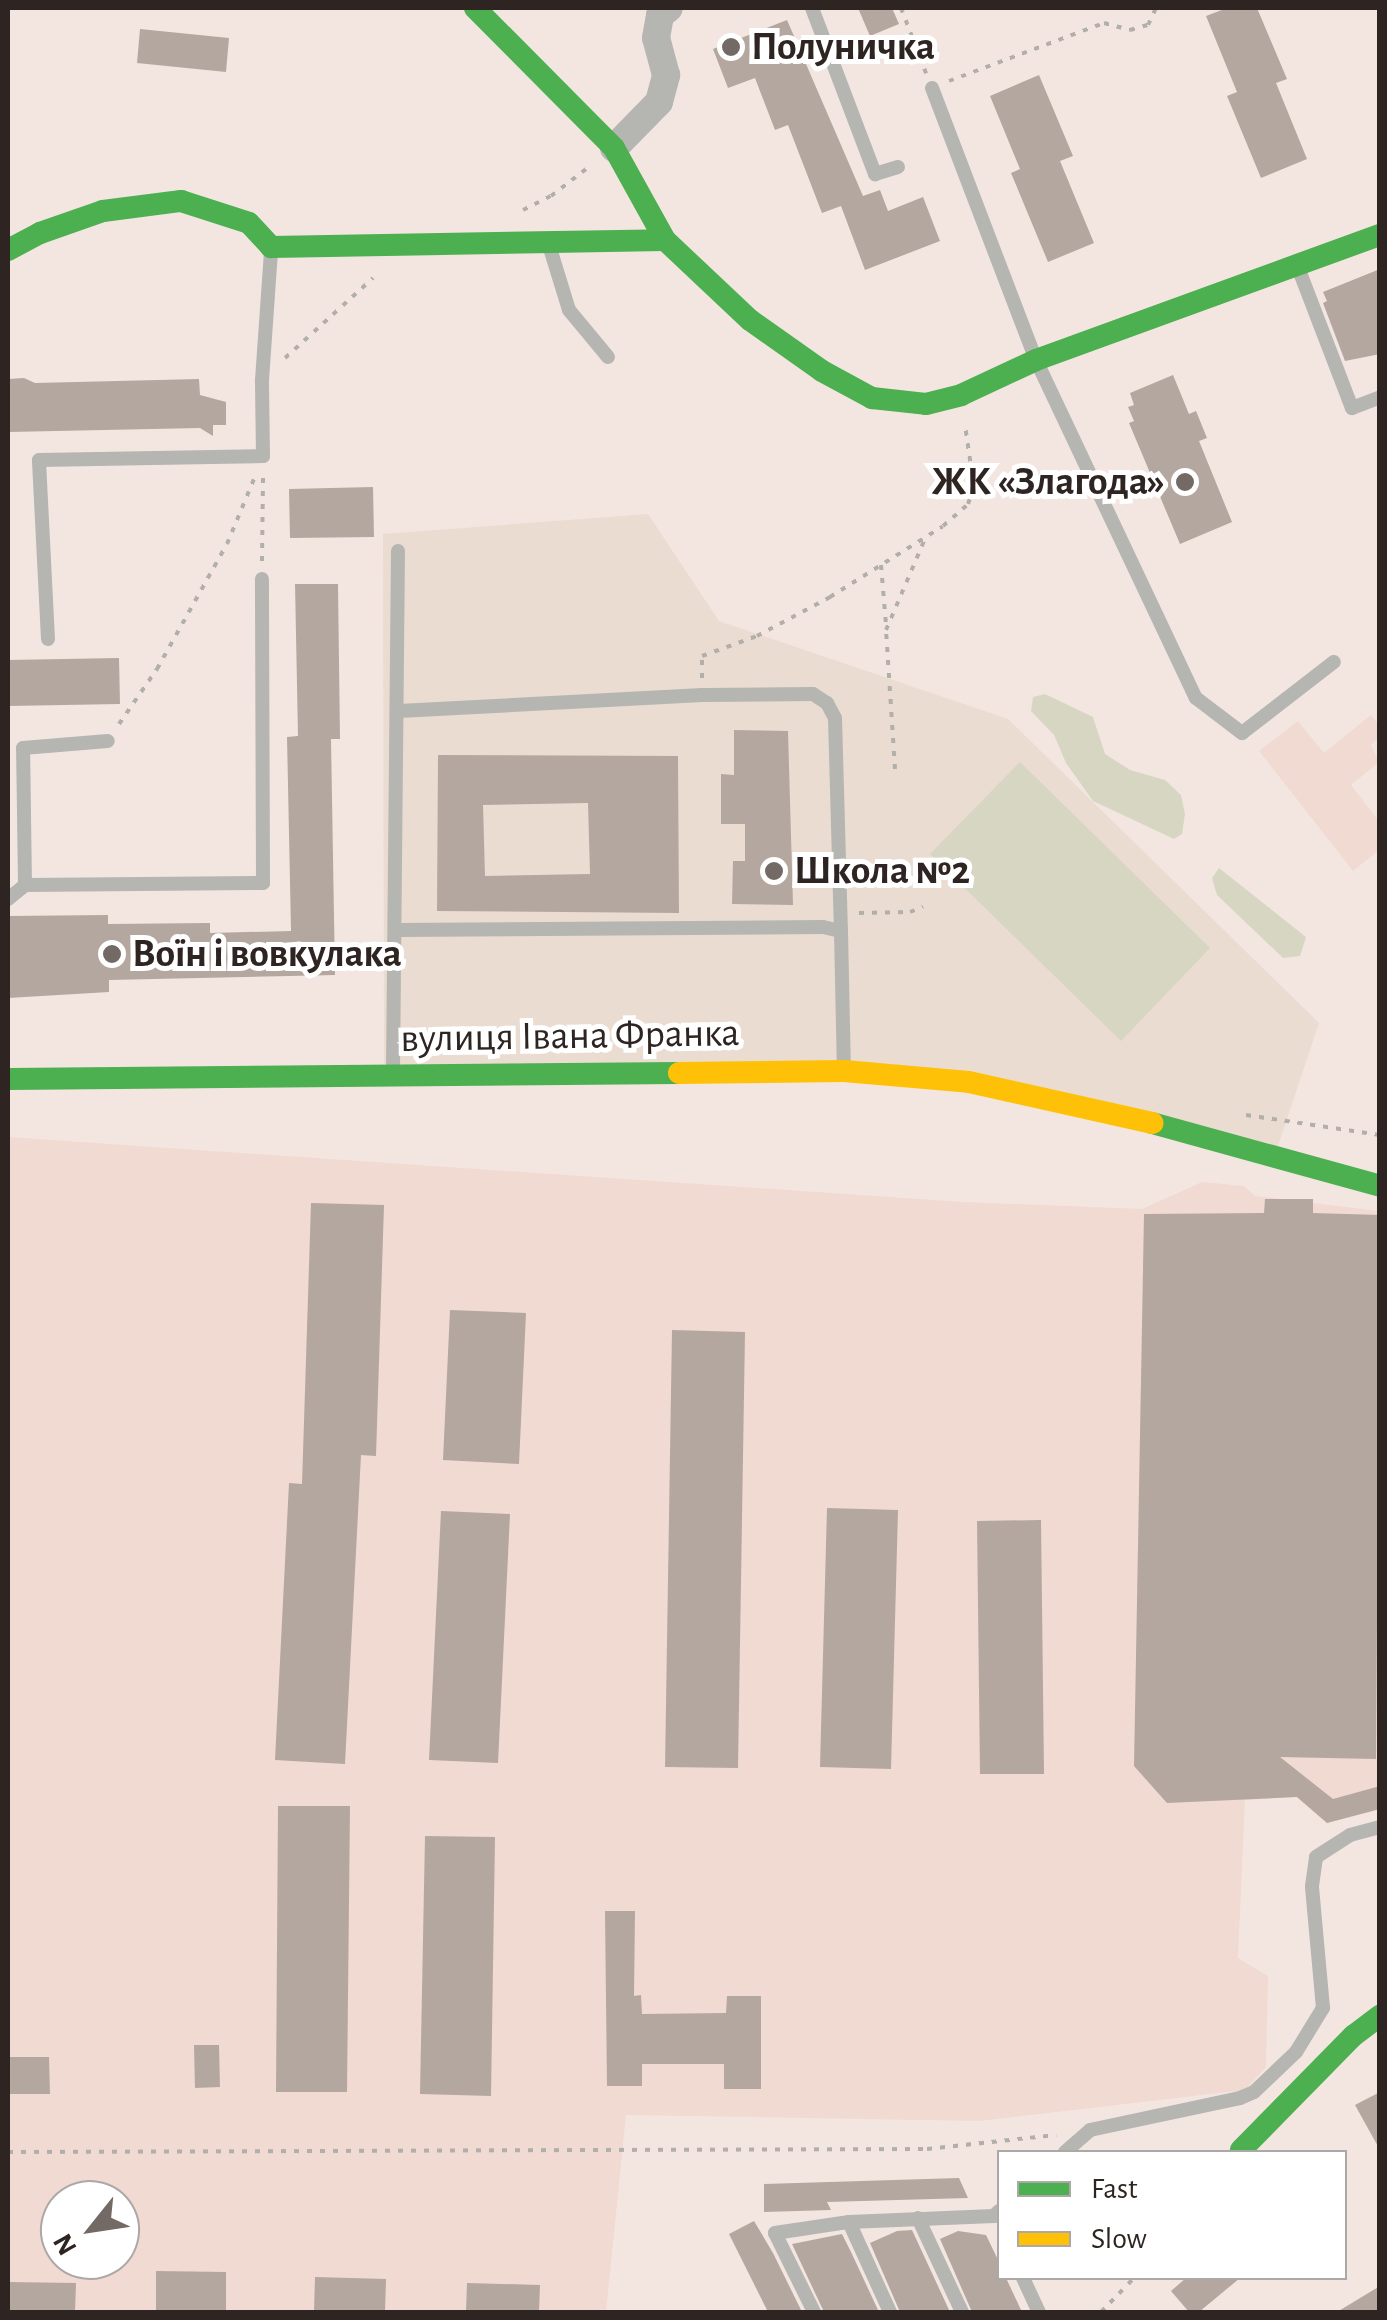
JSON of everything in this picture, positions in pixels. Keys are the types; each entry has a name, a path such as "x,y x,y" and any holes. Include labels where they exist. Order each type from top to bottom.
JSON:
{"street":[{"path":"476,8 614,148 665,240 750,320 822,372 872,398 900,404 961,395 1036,360 1380,235"},
{"path":"614,148 659,102 666,75 656,38 660,15 669,8"},
{"path":"8,250 40,232 103,211 181,201 248,223 271,247 665,240"},
{"name":"вулиця Івана Франка","path":"8,1079 844,1071 969,1082 1129,1118 1380,1186"},
{"path":"1242,2150 1353,2036 1380,2016"}],"lane":[{"path":"812,8 875,174 898,166"},
{"path":"932,88 1036,360 1196,698 1242,733 1334,662"},
{"path":"548,244 569,310 608,357"},
{"path":"48,639 39,460 263,456 262,380 271,247"},
{"path":"1297,264 1352,408 1380,397"},
{"path":"393,1076 398,551"},
{"path":"8,899 25,884 263,883 262,580"},
{"path":"399,711 703,695 813,694 827,703 835,718 844,1071"},
{"path":"25,884 24,748 108,741"},
{"path":"396,930 823,926 841,931"},
{"path":"1067,2150 1090,2130 1240,2098 1254,2092 1296,2052 1323,2008 1312,1886 1316,1858 1350,1835 1380,1827"},
{"path":"918,2218 962,2312"},
{"path":"814,2312 776,2234 849,2222 997,2219"},
{"path":"849,2222 890,2312"},
{"path":"1024,2280 1039,2312"}],"path":[{"path":"902,8 932,88 1104,23 1130,30 1148,25 1156,8"},
{"path":"703,695 702,656 756,636 881,565 968,504 974,487 961,395"},
{"path":"262,580 263,456"},
{"path":"108,741 157,669 227,544 263,456"},
{"path":"886,630 926,536"},
{"path":"881,565 895,769"},
{"path":"841,914 910,912 924,907"},
{"path":"1234,1115 1380,1135"},
{"path":"8,2152 927,2149 1090,2130"},
{"path":"1101,2312 1132,2280"}],"shaded area":[{"name":"Школа №2","path":"648,514 719,621 1008,719 1319,1023 1278,1146 971,1071 384,1064 383,534"},
{"path":"1371,715 1379,725 1379,738 1371,745 1379,762 1351,785 1379,821 1379,850 1353,871 1259,751 1298,721 1324,753"},
{"path":"8,1137 963,1202 1142,1209 1202,1182 1244,1186 1255,1196 1379,1211 1379,1809 1327,1823 1296,1797 1245,1800 1238,1958 1268,1976 1266,2067 1245,2090 979,2121 626,2115 606,2312 8,2312"}],"green space":[{"path":"1045,694 1093,717 1105,754 1130,770 1165,780 1181,795 1185,814 1182,834 1174,839 1093,801 1066,763 1054,735 1031,711 1033,697"},
{"path":"1020,762 1210,948 1121,1041 930,854"},
{"path":"1219,868 1306,937 1300,956 1283,958 1217,895 1212,878"}],"building":[{"path":"858,8 892,8 899,24 870,36"},
{"path":"1227,8 1257,8 1287,79 1276,83 1307,159 1261,178 1227,96 1237,92 1206,16"},
{"path":"787,20 863,196 880,190 888,211 923,197 940,241 865,270 841,206 822,213 788,125 775,130 755,78 728,88 713,49"},
{"path":"140,29 229,38 226,72 137,63"},
{"path":"1039,75 1073,156 1060,161 1094,243 1048,262 1011,173 1020,169 990,96"},
{"path":"1380,269 1380,354 1345,361 1323,303 1327,301 1323,292"},
{"name":"ЖК «Злагода»","path":"1173,375 1189,414 1196,411 1207,438 1199,441 1232,522 1180,544 1129,423 1134,421 1128,407 1134,405 1130,393"},
{"path":"24,378 35,383 199,379 200,395 226,402 226,425 213,425 213,436 200,428 8,432 8,379"},
{"path":"373,487 374,537 290,538 289,489"},
{"path":"295,584 338,584 340,739 331,739 335,975 109,980 109,992 8,998 8,916 108,915 108,924 210,923 210,933 291,931 287,737 298,736"},
{"path":"119,658 120,704 8,706 8,660"},
{"path":"734,730 788,731 793,905 732,904 733,861 745,861 745,824 721,824 721,774 734,775"},
{"path":"438,755 678,756 679,913 437,911","holes":["588,803 590,874 485,876 483,805"]},
{"path":"1265,1199 1313,1199 1313,1213 1380,1215 1376,1759 1280,1757 1333,1799 1380,1786 1380,1809 1327,1823 1297,1797 1167,1803 1134,1766 1144,1214 1264,1213"},
{"path":"311,1203 384,1205 376,1456 361,1455 345,1764 275,1760 289,1483 302,1484"},
{"path":"450,1310 526,1313 519,1464 443,1460"},
{"path":"672,1330 745,1332 738,1768 665,1767"},
{"path":"827,1508 898,1510 891,1769 820,1767"},
{"path":"441,1511 510,1514 498,1763 429,1760"},
{"path":"1041,1520 1044,1774 980,1774 977,1521"},
{"path":"278,1806 350,1806 347,2092 276,2092"},
{"path":"425,1836 495,1837 491,2096 420,2094"},
{"path":"605,1911 635,1911 634,1996 641,1995 642,2014 726,2013 727,1996 761,1996 761,2089 724,2089 724,2064 642,2064 642,2086 607,2086"},
{"path":"194,2045 219,2045 220,2087 195,2088"},
{"path":"9,2057 49,2057 50,2094 9,2094"},
{"path":"1380,2092 1380,2150 1355,2105"},
{"path":"959,2178 968,2198 827,2202 831,2210 764,2212 764,2184"},
{"path":"754,2221 802,2312 768,2312 729,2234"},
{"path":"912,2230 950,2312 900,2312 870,2243 897,2231"},
{"path":"958,2231 986,2235 997,2258 997,2280 1007,2280 1022,2312 972,2312 940,2239"},
{"path":"842,2234 879,2312 824,2312 792,2244"},
{"path":"156,2271 226,2272 226,2312 156,2312"},
{"path":"315,2277 386,2279 385,2312 314,2312"},
{"path":"1184,2280 1238,2280 1199,2312 1189,2312 1171,2291"},
{"path":"8,2282 76,2283 75,2312 8,2312"},
{"path":"467,2283 540,2285 539,2312 466,2312"},
{"path":"1380,2286 1380,2312 1337,2312"}],"traffic: fast":[{"path":"475,8 614,148 665,240 750,320 822,371 872,398 926,404 961,395 1036,360 1380,235"},
{"path":"8,250 40,233 103,211 181,201 249,223 271,247 665,240"},
{"path":"8,1079 679,1073"},
{"path":"1152,1123 1380,1186"},
{"path":"1241,2150 1353,2036 1380,2016"}],"traffic: slow":[{"path":"679,1073 844,1071 969,1082 1152,1123"}],"place":[{"name":"Полуничка","path":"731,47"},
{"name":"ЖК «Злагода»","path":"1185,482"},
{"name":"Школа №2","path":"774,871"},
{"name":"Воїн і вовкулака","path":"112,954"}]}
